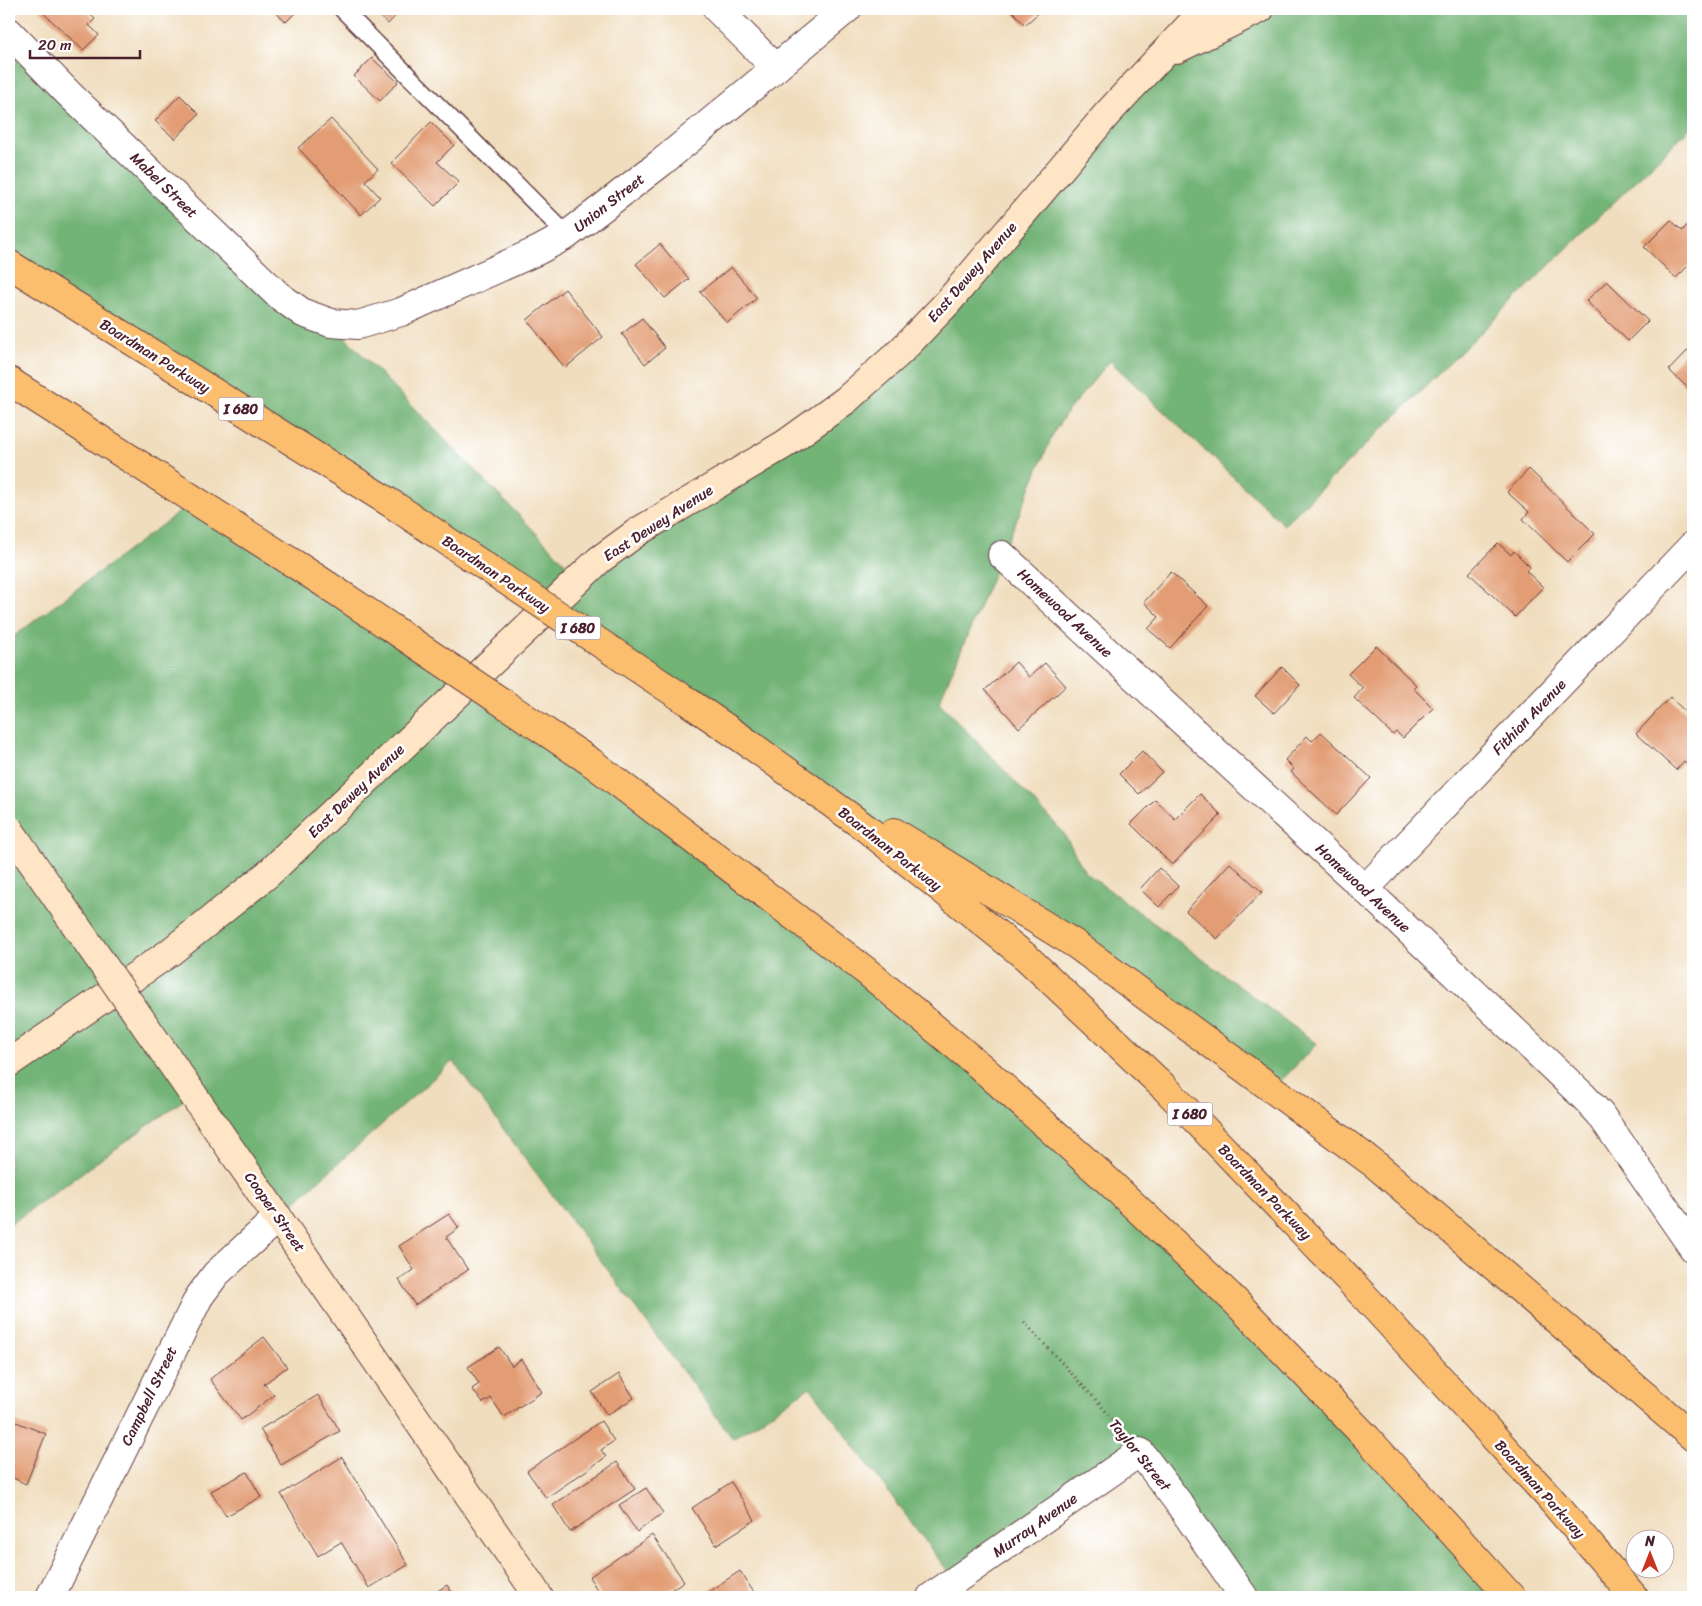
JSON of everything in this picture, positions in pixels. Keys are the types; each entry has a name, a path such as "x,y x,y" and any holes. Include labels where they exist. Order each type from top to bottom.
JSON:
{"highway":[{"name":"Boardman Parkway","path":"9,264 392,504 684,699 867,829 1026,957 1165,1088 1381,1314 1549,1497 1634,1597"},
{"path":"9,381 321,581 591,762 866,970 981,1067 1106,1179 1234,1301 1367,1438 1511,1597"},
{"path":"744,740 1076,944 1385,1172 1693,1437"}],"street":[{"path":"717,9 776,68"},
{"name":"Union Street","path":"331,323 358,325 401,312 537,251 567,235 662,162 847,9"},
{"name":"East Dewey Avenue","path":"9,1063 170,954 268,874 599,560 639,531 785,444 860,388 900,352 948,302 1107,114 1205,9"},
{"path":"1162,56 1260,9"},
{"name":"Mabel Street","path":"9,32 68,92 278,295 303,313 331,323"},
{"name":"Fithian Avenue","path":"1366,889 1693,546"},
{"name":"Homewood Avenue","path":"1002,555 1366,889 1595,1108 1693,1248"},
{"name":"Cooper Street","path":"9,828 539,1597"},
{"name":"Campbell Street","path":"50,1597 198,1297 216,1274 278,1217"},
{"name":"Murray Avenue","path":"930,1597 1140,1452"},
{"name":"Taylor Street","path":"1140,1452 1178,1502 1244,1597"}],"lane":[{"path":"342,9 567,235"}],"path":[{"name":"Taylor Street","path":"1024,1322 1097,1401 1140,1452"}],"green space":[{"path":"1260,9 1693,9 1693,125 1284,525 1110,361 1067,412 1054,432 939,702 1063,832 1085,872 1317,1044 1273,1089 744,740 9,264 9,32 278,295 331,323 580,578 846,400 1162,57"},
{"path":"195,500 591,762 1106,1179 1511,1597 1244,1597 1139,1453 955,1581 810,1387 733,1439 453,1061 278,1217 192,1094 9,1225 9,640"}],"building":[{"path":"39,9 84,9 95,19 89,25 99,35 83,50"},
{"path":"272,9 299,9 286,22"},
{"path":"372,9 402,9 388,24"},
{"path":"1010,9 1043,9 1025,25"},
{"path":"372,58 398,82 380,101 354,76"},
{"path":"180,95 199,114 175,139 155,121"},
{"path":"331,119 378,169 365,181 380,197 361,215 298,148"},
{"path":"431,122 454,145 437,162 459,182 435,206 391,163"},
{"path":"1693,219 1693,261 1676,278 1644,247 1671,220 1682,231"},
{"path":"660,244 689,279 665,298 636,264"},
{"path":"731,267 757,298 727,323 700,292"},
{"path":"1607,281 1648,321 1628,341 1586,301"},
{"path":"565,289 603,337 565,368 527,320"},
{"path":"642,318 665,348 645,364 622,334"},
{"path":"1693,345 1693,393 1669,370"},
{"path":"1529,469 1595,534 1567,562 1523,519 1529,512 1507,492"},
{"path":"1498,543 1511,555 1514,551 1530,567 1526,571 1543,587 1515,617 1469,573"},
{"path":"1171,572 1208,606 1170,648 1148,629 1159,617 1144,602"},
{"path":"1376,646 1416,685 1413,688 1433,708 1403,738 1396,732 1393,735 1354,698 1363,688 1348,674"},
{"path":"1016,662 1029,677 1045,663 1066,686 1019,728 985,690"},
{"path":"1282,667 1300,685 1274,713 1255,696"},
{"path":"1670,697 1693,719 1693,770 1684,761 1676,770 1636,734"},
{"path":"1321,732 1371,778 1336,815 1291,772 1294,769 1285,760 1307,736 1312,741"},
{"path":"1142,751 1162,772 1139,794 1119,774"},
{"path":"1200,794 1221,815 1172,865 1131,824 1155,800 1175,819"},
{"path":"1230,863 1262,892 1217,939 1186,911"},
{"path":"1159,868 1178,886 1159,907 1140,889"},
{"path":"449,1214 459,1228 446,1237 468,1270 415,1305 399,1280 414,1270 399,1246"},
{"path":"264,1337 287,1367 264,1384 274,1395 241,1420 210,1379"},
{"path":"499,1347 512,1366 521,1359 542,1392 504,1417 491,1398 483,1403 472,1389 479,1384 468,1367"},
{"path":"619,1374 634,1398 607,1415 592,1392"},
{"path":"318,1395 340,1431 281,1465 260,1429"},
{"path":"9,1419 46,1434 26,1484 9,1476"},
{"path":"601,1421 614,1441 601,1450 606,1457 546,1498 527,1471"},
{"path":"342,1457 408,1565 369,1588 341,1542 318,1556 281,1494"},
{"path":"617,1462 635,1489 570,1532 553,1505"},
{"path":"247,1472 261,1497 226,1516 211,1491"},
{"path":"731,1482 755,1520 716,1545 692,1508"},
{"path":"646,1488 663,1513 637,1532 619,1505"},
{"path":"652,1535 684,1581 661,1597 602,1597 589,1577"},
{"path":"740,1571 757,1597 700,1597"},
{"path":"447,1585 455,1597 428,1597"}]}
